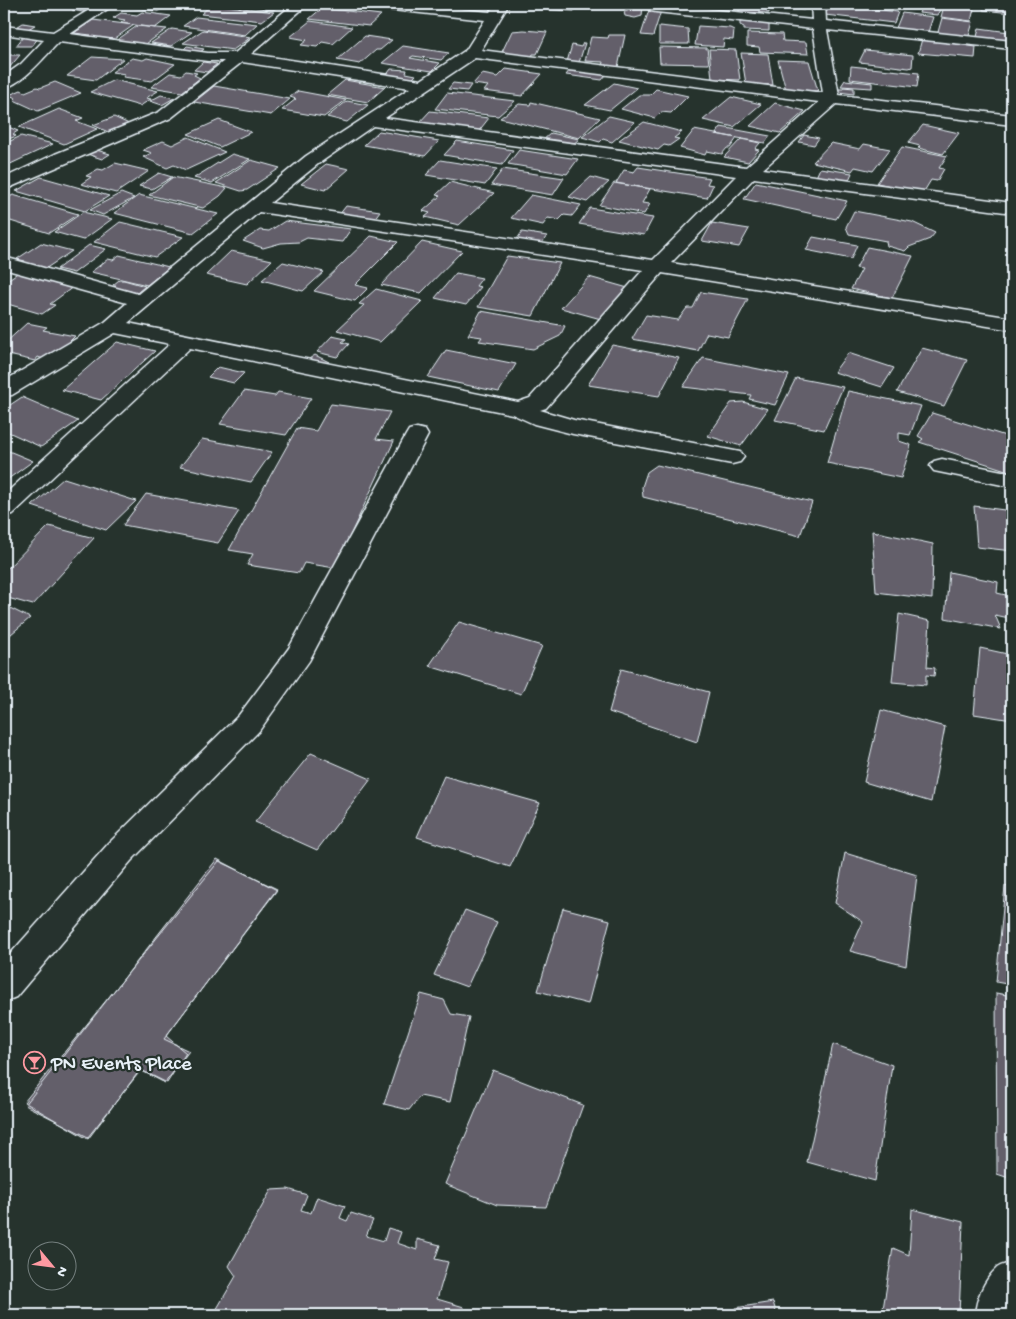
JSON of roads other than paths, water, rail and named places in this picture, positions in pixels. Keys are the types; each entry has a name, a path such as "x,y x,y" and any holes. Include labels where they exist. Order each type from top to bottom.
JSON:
{"street":[{"path":"4,83 26,67 54,38 108,4"},
{"path":"4,185 61,158 165,116 239,58 301,4"},
{"path":"4,390 112,326 312,160 472,53 498,10 374,4"},
{"path":"650,4 656,8 1012,45"},
{"path":"818,4 819,24 832,99"},
{"path":"4,30 208,57 239,58 423,85"},
{"path":"472,53 649,77 1012,120"},
{"path":"518,408 529,407 538,403 658,266 751,171 832,99"},
{"path":"370,121 751,171 1012,208"},
{"path":"255,206 658,266 1012,324"},
{"path":"4,263 141,302"},
{"path":"112,326 518,408 542,419 573,427 732,457"},
{"path":"4,508 184,342"},
{"path":"4,986 120,852 249,723 299,654 417,435"},
{"path":"942,466 1012,480"},
{"path":"996,1315 996,1303 1012,1282"}],"place":[{"name":"PN Events Place","path":"35,1062"}]}
